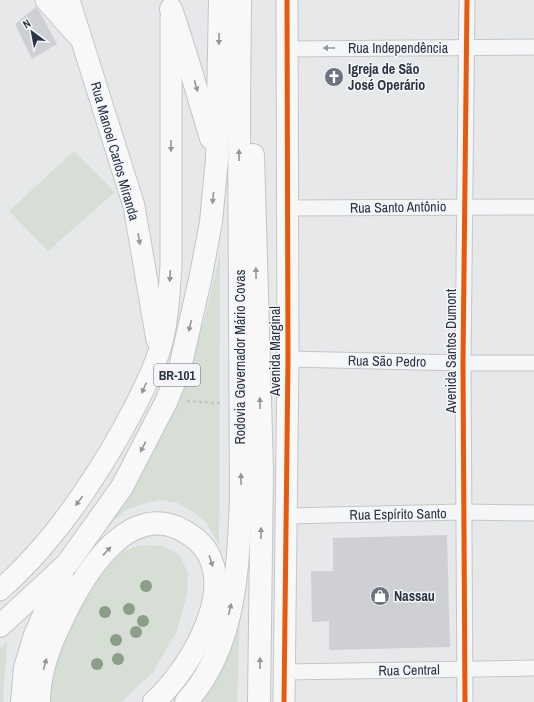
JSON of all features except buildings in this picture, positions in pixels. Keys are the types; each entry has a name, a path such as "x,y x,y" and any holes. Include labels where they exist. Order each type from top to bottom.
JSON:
{"main road":[{"name":"BR-101","path":"0,626 67,564 122,487 166,402 180,368 201,275 211,222 217,159 220,0"},
{"path":"171,4 217,159"},
{"path":"240,6 252,105 262,470 259,702"},
{"name":"Rodovia Governador Mário Covas","path":"186,702 208,672 211,641 231,607 238,551 241,498 238,110 240,6"},
{"path":"39,702 39,691 45,664 56,630 76,591 95,563 115,542 131,529 144,524 160,523 177,527 194,536 206,550 212,561 215,580 214,597 210,613 211,641 181,671 164,693 154,702"},
{"path":"22,702 25,668 35,635 67,564"}],"street":[{"path":"46,0 81,40"},
{"name":"Rua Manoel Carlos Miranda","path":"69,0 134,206 159,352"},
{"name":"Avenida Marginal","path":"284,702 283,672 288,359 287,0"},
{"name":"Avenida Santos Dumont","path":"465,702 463,363 467,0"},
{"path":"0,590 15,577 51,539 86,491 137,403 159,352 164,333 168,302 170,265 171,4"},
{"name":"Rua Independência","path":"286,49 534,47"},
{"name":"Rua Santo Antônio","path":"287,208 534,206"},
{"name":"Rua São Pedro","path":"288,359 534,363"},
{"name":"Rua Espírito Santo","path":"286,516 464,512 534,513"},
{"name":"Rua Central","path":"283,672 534,668"}],"path":[{"path":"166,402 219,403 240,407"}],"shaded area":[{"path":"74,151 115,192 48,251 9,211"},
{"path":"220,254 219,545 206,522 193,512 178,503 160,500 142,504 125,511 104,530 171,412 204,321"},
{"path":"140,545 164,546 180,556 188,573 187,594 177,631 153,672 121,702 45,702 47,671 86,590 122,552"},
{"path":"240,612 237,702 197,702"},
{"path":"7,642 3,702 0,702 0,648"}],"cycle path":[{"path":"284,702 288,359 287,0"},
{"path":"465,702 463,363 467,0"}],"place":[{"name":"Igreja de São José Operário","path":"334,77"},
{"name":"Nassau","path":"380,596"}]}
